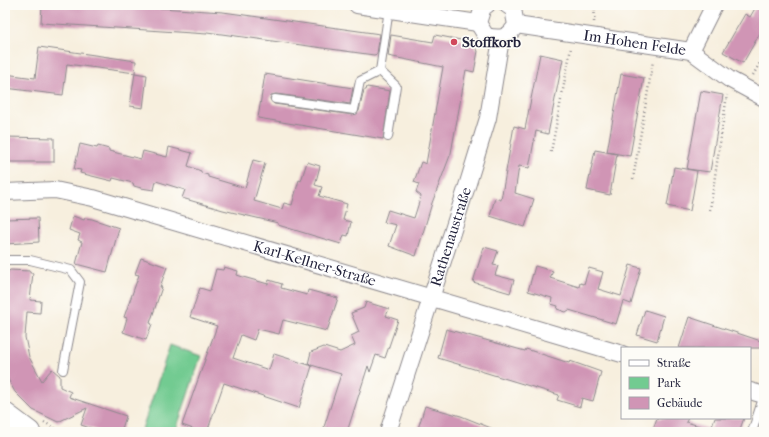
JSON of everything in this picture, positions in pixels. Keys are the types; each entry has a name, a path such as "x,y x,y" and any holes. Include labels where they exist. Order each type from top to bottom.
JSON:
{"street":[{"path":"357,5 478,23"},
{"path":"487,5 483,7 478,23 486,36 501,39 510,34 516,26 513,9 507,5"},
{"path":"691,51 714,5"},
{"name":"Im Hohen Felde","path":"516,26 691,51 729,79 764,98"},
{"name":"Rathenaustraße","path":"388,432 432,299 488,118 501,39"},
{"name":"Karl-Kellner-Straße","path":"5,192 55,190 93,198 621,354"},
{"path":"751,391 764,395"},
{"path":"5,414 29,432"}],"lane":[{"path":"380,71 389,9"},
{"path":"275,100 354,110 360,81 380,71"},
{"path":"380,71 396,86 388,137"},
{"path":"5,260 30,260 71,270 80,282 63,370"},
{"path":"752,432 764,395"}],"path":[{"path":"551,152 574,34"},
{"path":"633,179 656,47"},
{"path":"745,89 764,56"},
{"path":"710,210 729,79"}],"green space":[{"path":"170,345 201,356 176,430 180,432 141,432"}],"building":[{"path":"42,5 113,5 223,12 380,34 377,54 374,55 207,32 207,34 41,23"},
{"path":"757,5 764,5 764,26 743,63 723,52 745,14 750,17"},
{"path":"391,35 433,42 435,35 471,42 478,51 474,72 466,70 451,153 432,203 416,256 389,246 396,225 384,222 388,210 414,218 421,196 416,192 419,184 414,182 421,162 426,164 443,67 388,56"},
{"path":"39,47 136,61 135,73 67,64 63,95 5,88 5,74 35,78"},
{"path":"540,54 563,59 548,134 536,131 529,168 519,166 515,193 534,199 525,227 490,216 495,198 501,200 514,126 525,129"},
{"path":"135,73 147,75 143,108 130,106"},
{"path":"265,74 353,88 350,104 276,94 271,95 270,99 274,104 353,115 359,111 364,90 366,90 367,87 390,91 383,139 258,118"},
{"path":"621,74 644,78 630,156 607,152"},
{"path":"701,91 723,95 710,172 687,169"},
{"path":"5,137 54,138 54,162 5,162"},
{"path":"80,144 97,148 98,146 109,149 109,151 141,159 143,151 167,157 169,147 192,153 188,166 201,171 201,173 208,175 208,177 245,188 253,160 265,163 254,201 282,209 284,203 292,205 299,180 301,181 307,162 320,166 315,185 322,187 319,196 347,204 343,220 351,222 348,236 344,235 341,244 278,225 278,223 223,210 182,198 185,190 156,181 154,190 134,186 133,183 113,178 112,181 80,173 81,170 74,169"},
{"path":"595,150 617,154 610,195 587,190"},
{"path":"674,167 697,171 690,211 667,206"},
{"path":"73,216 84,220 85,218 92,219 119,228 107,272 76,264 82,242 78,240 80,234 69,230"},
{"path":"38,218 39,242 5,244 5,219"},
{"path":"484,247 498,251 493,265 498,266 495,275 514,280 510,293 473,282"},
{"path":"141,258 167,267 150,323 152,324 146,340 123,332 127,318 124,317 139,275 135,274"},
{"path":"630,265 641,268 631,304 623,301 616,324 569,310 566,312 557,309 558,306 551,304 552,298 528,291 535,266 553,271 550,278 579,287 580,283 584,284 589,268 603,272 598,289 621,296"},
{"path":"224,267 238,271 237,275 243,277 268,284 269,280 282,284 281,288 307,295 308,290 338,298 327,331 283,320 279,334 258,329 254,340 241,335 233,358 269,370 274,354 312,366 299,408 224,383 207,432 202,432 182,425 217,326 190,317 200,288 210,291 216,269 223,270"},
{"path":"10,270 30,271 30,273 33,273 30,300 41,301 40,313 27,312 25,337 29,357 42,381 52,369 60,376 60,387 71,392 69,397 126,416 121,432 102,432 81,425 87,408 58,422 33,410 15,392 5,374 5,275"},
{"path":"366,302 389,309 386,316 398,320 385,358 376,355 370,372 368,366 347,432 329,432 330,429 324,427 341,374 308,364 311,352 324,347 340,352 355,345 351,336 359,332 351,313 364,308"},
{"path":"645,310 664,316 657,341 637,335"},
{"path":"689,317 764,342 764,348 679,347"},
{"path":"446,329 525,351 526,349 569,363 570,361 601,372 593,401 582,398 580,407 557,400 559,395 438,358"},
{"path":"425,406 461,416 496,430 496,432 417,432"},
{"path":"657,419 688,419 686,422 710,429 710,432 665,432 653,429"},
{"path":"715,419 744,419 739,432 710,432"}],"place":[{"name":"Stoffkorb","path":"454,42"}]}
